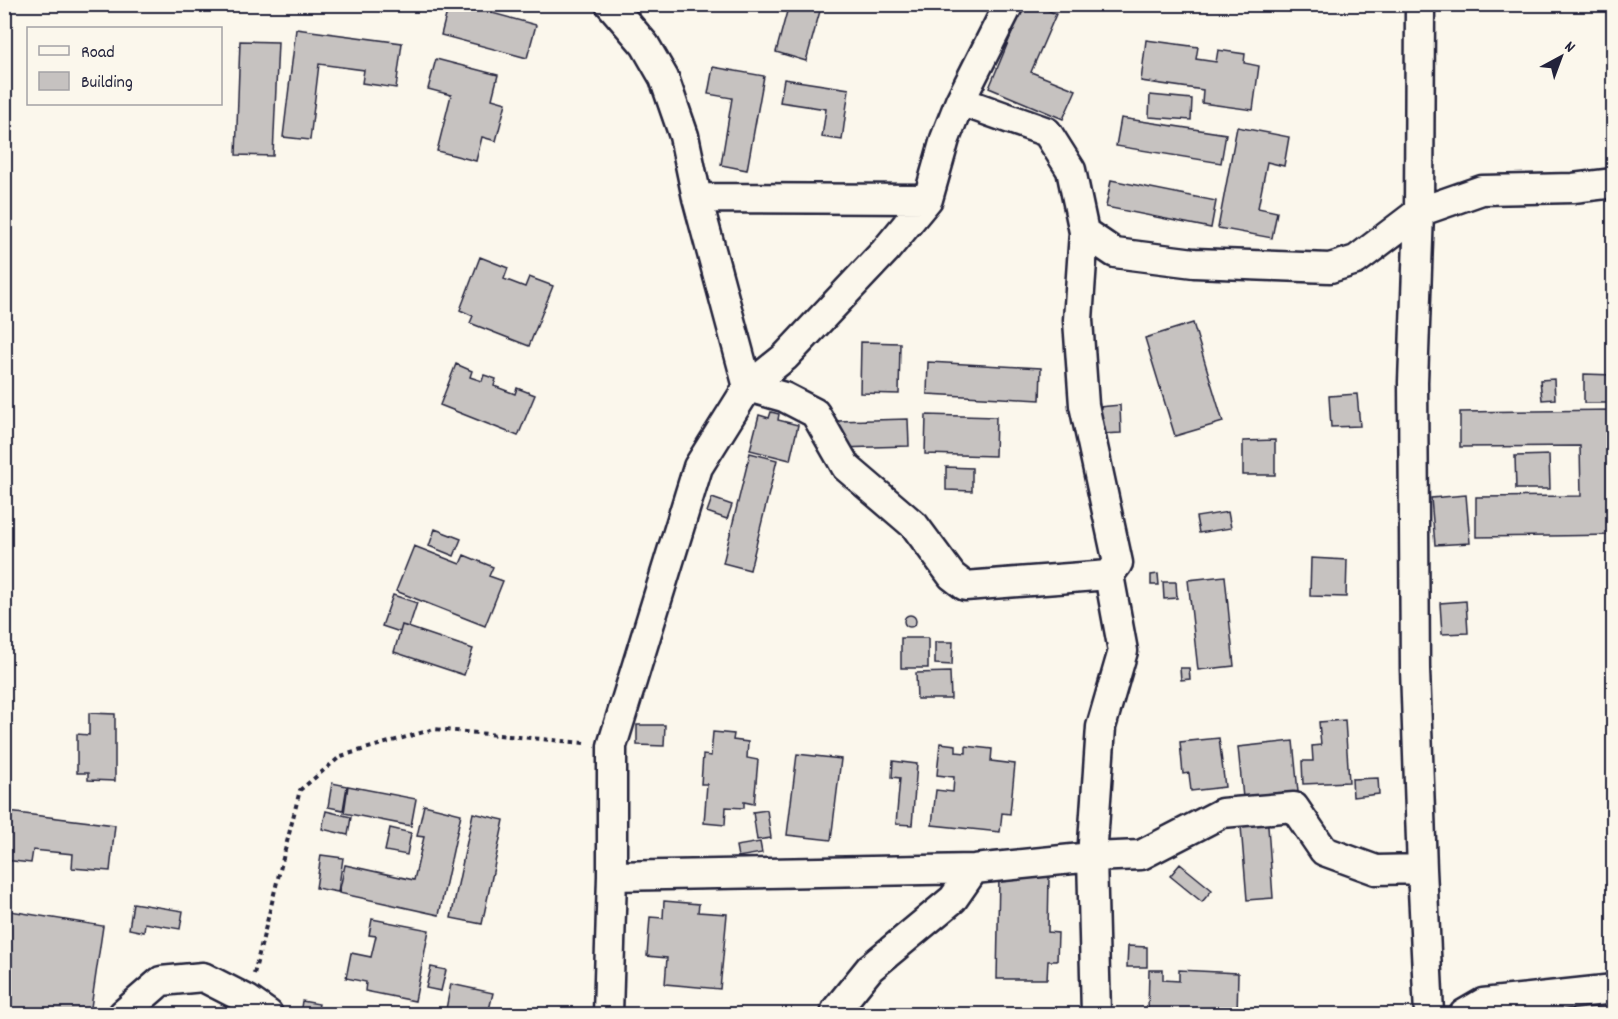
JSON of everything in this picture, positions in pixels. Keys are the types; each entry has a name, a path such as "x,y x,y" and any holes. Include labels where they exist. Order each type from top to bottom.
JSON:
{"street":[{"path":"610,4 645,45 664,78 684,136 697,198 748,387"},
{"path":"608,1014 612,876 612,746 698,467 748,387 785,357 885,251 928,199 945,139 960,101 1009,4"},
{"path":"1420,4 1419,212 1413,382 1415,669 1429,1014"},
{"path":"960,101 1047,132 1071,170 1084,232 1078,320 1084,405 1118,562 1109,575 1123,651 1101,727 1092,856 1095,1014"},
{"path":"1084,232 1115,253 1194,263 1330,268 1356,260 1419,212 1482,190 1573,188 1614,183"},
{"path":"697,198 928,199"},
{"path":"748,387 784,397 816,413 846,467 915,525 952,576 965,586 1109,575"},
{"path":"612,876 974,869 1092,856 1141,855 1222,813 1294,807 1324,851 1376,870 1422,869"},
{"path":"836,1014 836,1010 870,968 953,899 974,869"},
{"path":"123,1014 161,981 203,977 258,1007"},
{"path":"1464,1014 1483,1003 1614,989"}],"path":[{"path":"258,1007 300,790 341,756 434,729 612,746"}],"building":[{"path":"449,4 458,6 459,4 494,4 492,13 536,25 527,58 441,35"},
{"path":"789,4 822,4 806,61 776,52"},
{"path":"1024,4 1035,4 1056,14 1031,72 1076,90 1063,119 989,88"},
{"path":"296,29 402,43 396,88 362,83 364,70 319,64 310,140 283,137"},
{"path":"1146,40 1198,47 1196,59 1216,62 1218,50 1245,54 1244,63 1259,66 1253,110 1202,103 1203,90 1141,81"},
{"path":"240,41 278,42 273,156 236,155"},
{"path":"436,59 498,75 492,99 506,103 496,141 482,137 476,161 437,151 451,95 428,89"},
{"path":"713,67 764,76 747,170 721,165 732,98 708,94"},
{"path":"784,79 849,89 842,140 822,137 826,109 780,102"},
{"path":"1150,95 1192,99 1191,120 1149,117"},
{"path":"1121,118 1226,134 1221,163 1116,146"},
{"path":"1237,127 1289,137 1284,166 1267,162 1258,208 1277,212 1272,238 1218,228"},
{"path":"1111,180 1216,201 1211,228 1106,207"},
{"path":"480,257 508,268 504,279 525,287 529,277 553,286 529,346 470,323 473,316 460,310"},
{"path":"1193,323 1223,422 1175,436 1145,338"},
{"path":"861,342 900,343 899,394 860,393"},
{"path":"928,362 1041,368 1040,400 927,394"},
{"path":"456,364 472,371 470,377 482,381 484,375 496,379 494,386 515,394 517,388 535,395 518,436 440,405"},
{"path":"1584,374 1614,375 1614,403 1584,403"},
{"path":"1554,379 1555,399 1542,400 1540,380"},
{"path":"1357,394 1360,426 1331,427 1329,396"},
{"path":"1120,405 1121,433 1101,434 1099,407"},
{"path":"1614,410 1614,535 1476,537 1476,497 1581,496 1580,446 1460,447 1460,412"},
{"path":"771,412 779,414 778,420 798,425 790,460 750,450 759,415 769,418"},
{"path":"926,415 996,417 995,456 925,454"},
{"path":"908,419 909,446 838,448 837,421"},
{"path":"1275,440 1275,475 1243,475 1243,441"},
{"path":"750,453 777,460 750,570 723,563"},
{"path":"1549,455 1550,489 1516,489 1515,456"},
{"path":"946,467 972,468 972,491 946,490"},
{"path":"1466,495 1470,543 1435,545 1431,498"},
{"path":"712,498 732,505 727,519 707,512"},
{"path":"1228,512 1231,528 1199,533 1196,517"},
{"path":"435,529 461,539 454,556 429,546"},
{"path":"414,546 460,564 464,555 493,567 489,576 503,581 485,626 396,591"},
{"path":"1311,558 1347,560 1346,597 1310,596"},
{"path":"1158,574 1159,585 1151,585 1151,575"},
{"path":"1225,576 1234,666 1198,670 1188,580"},
{"path":"1163,582 1176,582 1177,598 1164,599"},
{"path":"393,595 417,603 409,627 402,625 400,632 382,626"},
{"path":"1466,601 1468,633 1442,634 1440,603"},
{"path":"912,615 916,621 912,627 908,627 904,619"},
{"path":"402,625 473,649 464,675 394,652"},
{"path":"901,638 928,638 928,668 901,668"},
{"path":"935,642 953,642 952,665 935,664"},
{"path":"1180,668 1189,668 1190,679 1181,680"},
{"path":"950,672 951,699 917,699 916,673"},
{"path":"89,713 115,714 115,781 88,780 88,773 77,773 77,734 89,735"},
{"path":"1345,720 1349,782 1303,784 1302,761 1313,761 1312,746 1321,745 1319,722"},
{"path":"637,725 665,725 664,746 637,745"},
{"path":"713,732 734,734 733,740 748,742 747,758 758,760 754,804 744,802 744,808 726,807 725,825 704,823 707,784 701,784 703,755 711,756"},
{"path":"1219,738 1225,787 1191,791 1189,773 1183,774 1180,742"},
{"path":"1293,741 1299,802 1244,808 1238,747"},
{"path":"940,743 956,745 956,752 966,753 966,746 992,749 991,761 1015,764 1010,814 1002,813 1000,832 932,825 936,790 953,792 954,777 937,775"},
{"path":"797,754 841,759 831,840 787,835"},
{"path":"893,761 917,764 912,825 896,824 900,778 892,777"},
{"path":"1378,778 1379,794 1353,797 1352,779"},
{"path":"332,783 347,786 343,810 328,807"},
{"path":"348,786 416,799 411,826 344,813"},
{"path":"424,805 461,814 439,915 339,893 345,865 414,880 424,837 417,836"},
{"path":"767,810 771,838 757,840 753,812"},
{"path":"326,811 351,817 348,835 322,829"},
{"path":"8,812 115,825 110,871 72,868 73,854 33,850 31,863 4,860"},
{"path":"1267,812 1273,898 1247,900 1240,814"},
{"path":"473,813 504,820 482,924 451,918"},
{"path":"390,828 411,833 407,855 385,851"},
{"path":"760,842 762,853 738,857 736,846"},
{"path":"321,855 343,858 338,892 316,888"},
{"path":"1180,864 1212,890 1202,902 1170,876"},
{"path":"999,876 1049,877 1048,932 1058,933 1057,961 1048,961 1047,979 997,979"},
{"path":"664,901 699,904 698,912 727,914 720,989 665,984 667,958 647,956 650,917 663,918"},
{"path":"133,903 183,911 180,929 145,923 144,932 129,929"},
{"path":"4,910 103,926 90,1014 4,1014"},
{"path":"372,919 429,930 415,1001 365,991 366,982 346,978 351,953 371,957 376,936 369,935"},
{"path":"1128,946 1147,947 1147,967 1127,967"},
{"path":"431,967 446,970 441,991 426,988"},
{"path":"1149,970 1163,970 1163,980 1179,981 1179,970 1238,973 1237,1014 1148,1013"},
{"path":"451,984 493,993 488,1014 445,1014"},
{"path":"302,1001 319,1004 317,1014 300,1014"},
{"path":"505,1008 534,1014 504,1014"}]}
